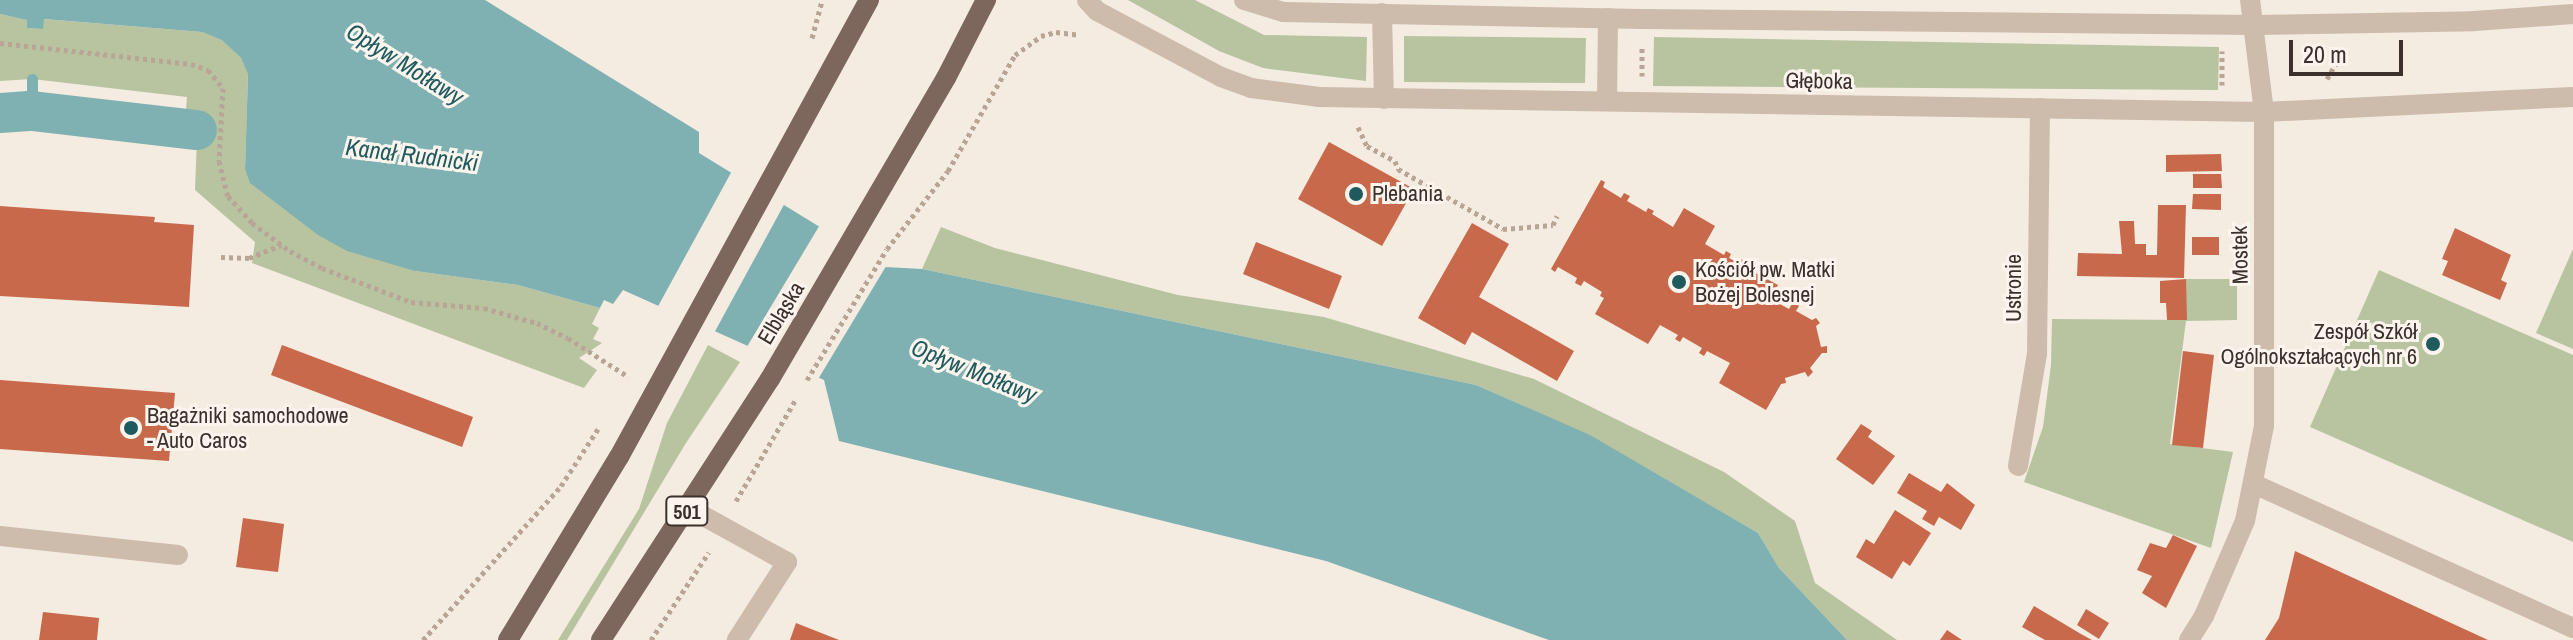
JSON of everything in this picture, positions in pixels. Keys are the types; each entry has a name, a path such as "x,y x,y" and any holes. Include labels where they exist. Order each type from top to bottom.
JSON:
{"main road":[{"path":"508,640 619,457 869,0"},
{"name":"Elbląska","path":"601,640 770,379 946,78 986,0"}],"street":[{"name":"Głęboka","path":"1087,0 1111,18 1221,77 1251,88 1294,95 2222,112 2573,97"},
{"path":"1244,0 1283,12 1642,19 2255,25 2474,21 2573,14"},
{"name":"Mostek","path":"2189,640 2225,570 2254,484 2264,426 2264,112 2250,0"},
{"path":"1382,13 1384,99"},
{"path":"1607,101 1608,18"},
{"name":"Ustronie","path":"2018,466 2037,354 2040,108"},
{"path":"2254,484 2573,628"},
{"path":"689,508 787,562 737,640"},
{"path":"0,536 178,555"}],"path":[{"path":"1642,19 1642,102"},
{"path":"2314,110 2320,91 2363,23"},
{"path":"2222,24 2222,112"},
{"path":"806,381 887,249 948,171 1015,55 1026,43 1041,36 1056,32 1082,36"},
{"path":"0,43 191,64 208,70 223,88 219,161 224,188 235,207 282,245 322,268 411,302 484,308 537,323 568,338 629,377"},
{"path":"1358,127 1367,146 1395,161 1398,169 1503,229 1553,225 1557,216"},
{"path":"221,257 249,258 282,245"},
{"path":"423,640 561,486 598,429"}],"green space":[{"path":"1128,0 1195,0 1264,35 1367,37 1366,81 1263,68 1219,51"},
{"path":"0,14 28,20 28,28 43,29 43,19 202,32 223,40 241,58 248,73 245,169 415,271 518,285 600,308 592,324 599,328 593,339 602,343 579,358 597,370 584,388 252,263 255,242 195,190 198,112 186,110 187,97 32,79 0,81"},
{"path":"1404,36 1586,38 1585,83 1404,82"},
{"path":"1654,37 2219,47 2218,90 1653,86"},
{"path":"941,227 995,248 1178,295 1324,317 1534,379 1724,472 1795,521 1815,583 1897,640 1847,640 1779,568 1758,533 1590,436 1476,385 922,269"},
{"path":"2573,249 2573,349 2536,333"},
{"path":"2379,270 2573,355 2573,542 2310,427"},
{"path":"2186,279 2237,279 2237,320 2186,321 2170,444 2233,452 2211,548 2024,482 2043,427 2051,365 2052,319 2186,320"},
{"path":"708,345 740,362 686,443 567,640 558,640 639,509 667,423"}],"water":[{"name":"Opływ Motławy","path":"0,0 485,0 699,132 699,153 885,267 922,269 1476,385 1590,435 1758,533 1779,568 1847,640 1549,640 1326,561 839,441 824,380 623,290 613,304 604,300 600,308 518,285 415,271 347,251 318,235 250,183 245,169 248,74 241,58 222,40 202,32 44,19 43,29 27,28 27,20 0,14"}],"pier":[{"path":"733,169 786,201 713,335 656,310"},
{"path":"821,223 888,263 817,381 745,350"}],"building":[{"name":"Plebania","path":"1329,142 1414,189 1382,246 1298,199"},
{"path":"2221,154 2222,171 2166,172 2166,155"},
{"path":"2193,174 2221,174 2222,188 2193,188"},
{"name":"Kościół pw. Matki Bożej Bolesnej","path":"1601,180 1605,182 1603,187 1621,198 1624,193 1630,196 1627,201 1646,212 1648,208 1654,211 1652,214 1673,227 1684,208 1715,226 1705,244 1724,255 1726,251 1731,254 1729,258 1738,263 1741,259 1755,267 1752,271 1778,285 1771,299 1789,309 1793,302 1799,306 1796,311 1812,320 1816,318 1820,323 1816,326 1821,347 1827,346 1827,353 1822,353 1810,368 1813,372 1808,377 1805,372 1785,378 1786,383 1781,384 1766,410 1719,383 1730,363 1707,351 1704,356 1699,353 1702,348 1683,337 1680,342 1675,339 1678,335 1660,325 1648,344 1595,314 1604,298 1600,296 1602,292 1584,281 1581,286 1575,283 1577,278 1558,267 1555,272 1551,269"},
{"path":"2193,194 2221,194 2221,210 2192,209"},
{"path":"2158,205 2186,205 2184,278 2077,276 2078,253 2122,254 2119,221 2134,221 2135,244 2146,244 2146,255 2157,255"},
{"path":"0,206 155,217 154,222 194,225 189,307 0,296"},
{"path":"1472,223 1509,244 1479,297 1574,351 1557,381 1472,332 1465,345 1418,318"},
{"path":"2455,228 2511,255 2501,280 2507,283 2500,300 2442,275 2448,261 2442,259"},
{"path":"2192,237 2219,237 2219,255 2192,255"},
{"path":"1256,242 1342,276 1329,309 1243,274"},
{"path":"2186,279 2187,320 2167,320 2166,303 2160,303 2160,281"},
{"path":"282,345 473,417 462,447 271,375"},
{"path":"2183,351 2214,355 2203,448 2172,445"},
{"path":"0,380 175,393 169,461 0,449"},
{"path":"1861,424 1872,431 1868,437 1895,456 1873,485 1836,459"},
{"path":"1909,473 1941,492 1947,483 1975,505 1961,530 1939,517 1934,526 1922,519 1927,511 1897,493"},
{"path":"1895,510 1931,533 1910,566 1903,561 1892,579 1856,557 1866,539 1874,544"},
{"path":"243,518 284,524 278,572 236,567"},
{"path":"2173,535 2197,546 2166,608 2142,593 2152,576 2137,570 2150,543 2166,548"},
{"path":"2295,551 2488,640 2265,640 2279,618"},
{"path":"2034,606 2092,640 2045,640 2022,627"},
{"path":"2086,609 2109,623 2099,639 2077,625"},
{"path":"43,612 99,618 97,640 39,640"},
{"path":"796,623 839,640 790,640"},
{"path":"1947,630 1962,640 1940,640"}],"waterway":[{"path":"32,79 32,111"},
{"name":"Kanał Rudnicki","path":"0,113 32,111 197,130"}],"place":[{"name":"Plebania","path":"1356,194"},
{"name":"Kościół pw. Matki Bożej Bolesnej","path":"1679,282"},
{"name":"Zespół Szkół Ogólnokształcących nr 6","path":"2433,344"},
{"name":"Bagażniki samochodowe - Auto Caros","path":"131,428"}]}
